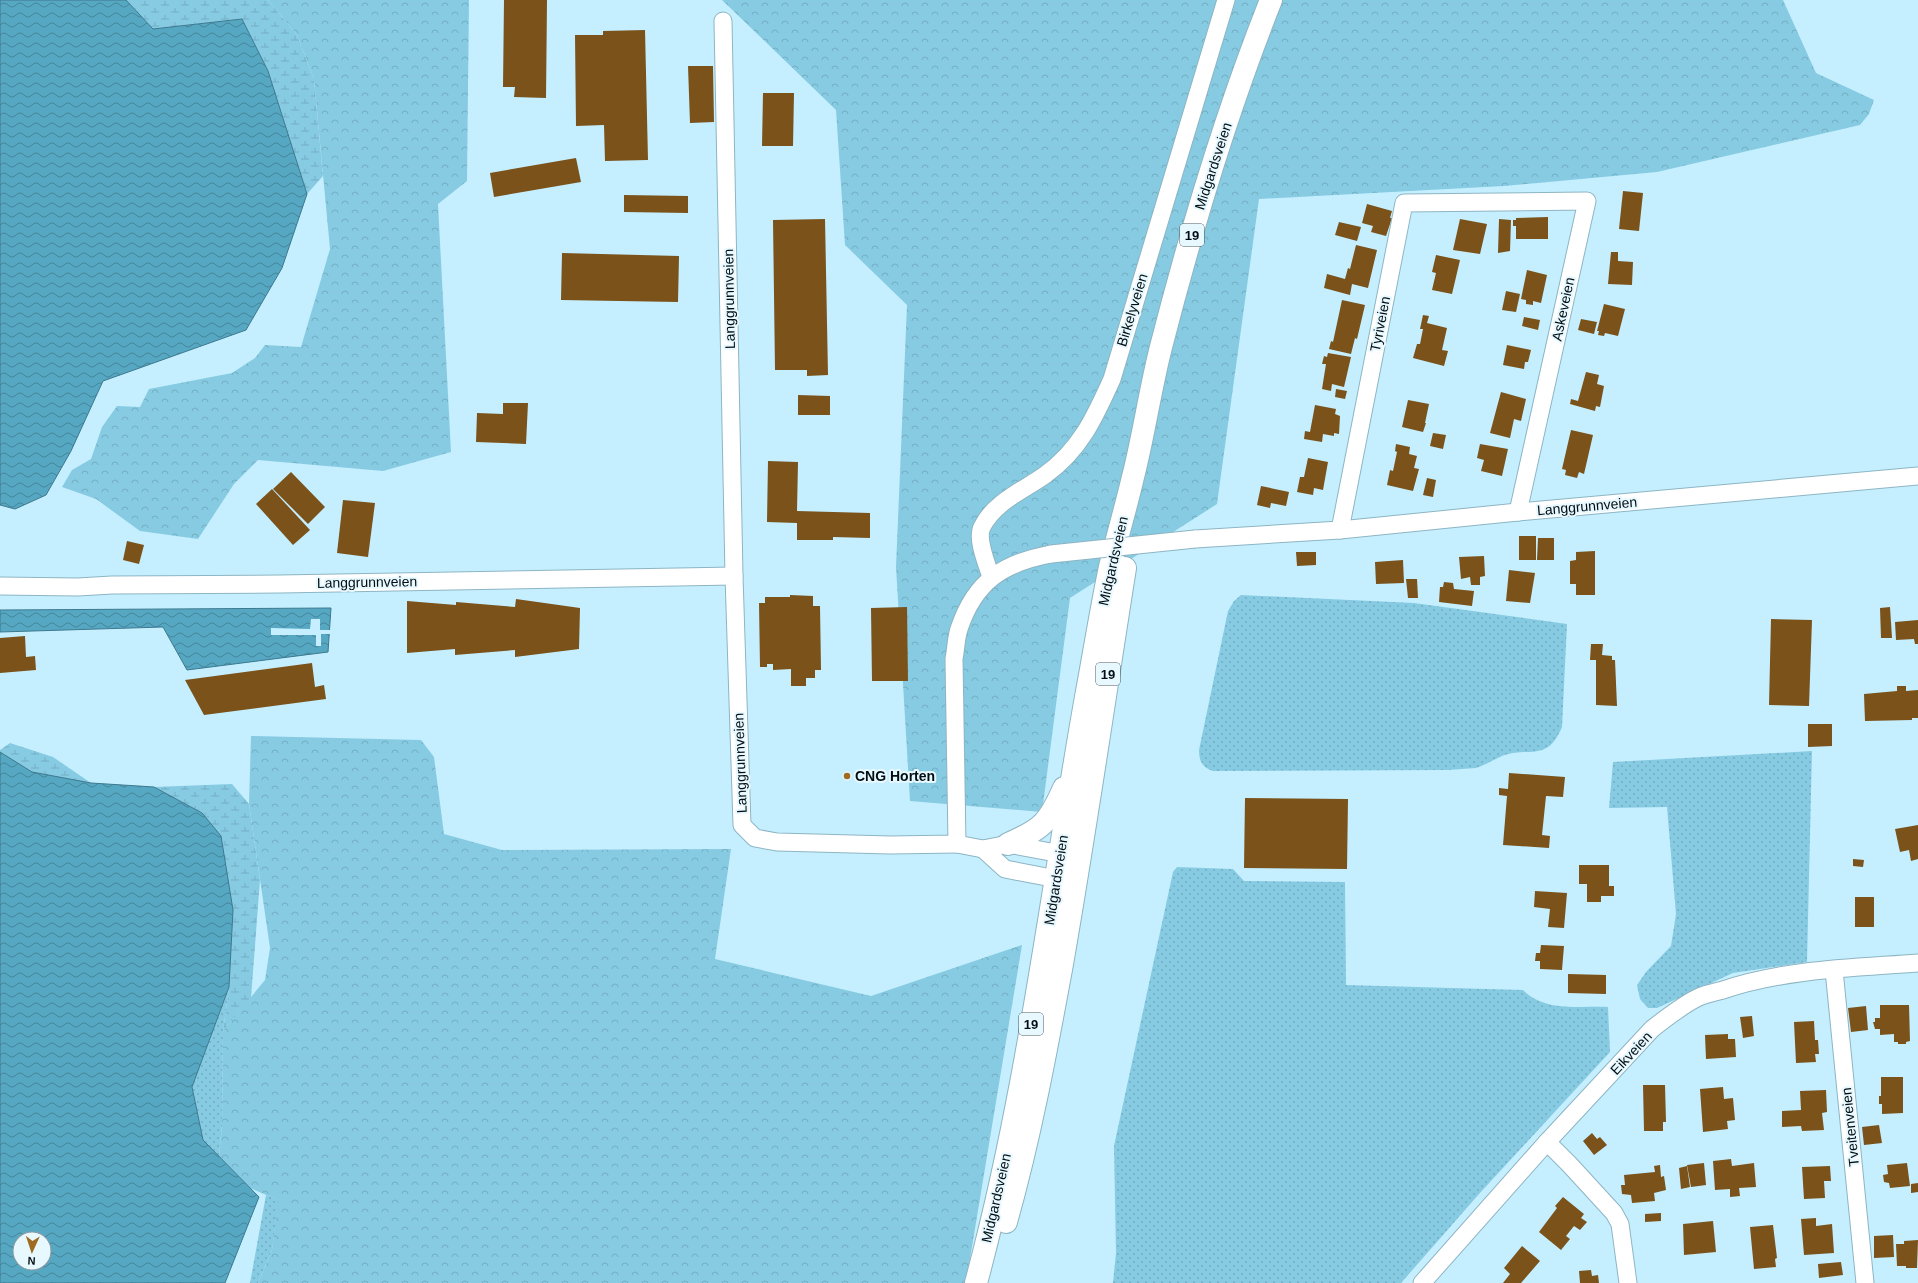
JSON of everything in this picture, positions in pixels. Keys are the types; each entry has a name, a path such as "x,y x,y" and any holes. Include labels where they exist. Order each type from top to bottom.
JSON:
{"highway":[{"name":"Midgardsveien","path":"976,1283 1011,1134 1057,879 1075,763 1110,566 1134,476 1160,350 1199,211 1223,134 1271,0"},
{"name":"Midgardsveien","path":"989,1283 1029,1132 1047,1049 1078,871 1125,565 1134,476"},
{"name":"19","path":"1008,844 1027,836 1047,821 1054,811 1075,763"}],"street":[{"name":"Birkelyveien","path":"991,576 981,543 982,528 993,512 1018,492 1046,475 1072,450 1092,422 1112,379 1226,0"},
{"name":"Langgrunnveien","path":"723,22 734,576 742,825 755,838 777,842 890,845 957,844 982,849 1008,844 1060,854"},
{"name":"Askeveien","path":"1490,202 1587,201 1518,512"},
{"name":"Tyriveien","path":"1340,530 1404,203 1490,202"},
{"name":"Langgrunnveien","path":"991,576 1011,565 1031,558 1051,554 1195,539 1340,530 1518,512 1918,476"},
{"name":"Langgrunnveien","path":"0,586 78,587 112,585 287,584 734,576"},
{"path":"957,844 954,659 958,630 968,606 991,576"},
{"name":"Langgrunnveien","path":"982,849 1005,869 1057,879"},
{"path":"1057,879 1078,871 1060,854"},
{"name":"Eikveien","path":"1422,1283 1547,1142 1652,1029 1667,1017 1698,998 1738,985 1775,977 1834,970 1918,963"},
{"name":"Tveitenveien","path":"1834,970 1865,1283"},
{"path":"1547,1142 1609,1208 1620,1224 1628,1283"}],"green space":[{"path":"126,0 268,0 297,35 314,79 323,176 307,194 268,71 242,19 153,29"},
{"path":"268,0 469,0 467,181 438,204 451,452 383,471 258,460 234,484 198,539 140,531 96,499 62,487 72,470 91,459 102,427 117,406 140,407 149,389 232,373 255,358 265,345 301,347 330,249 314,79 297,35"},
{"path":"722,0 1783,0 1816,73 1874,100 1869,114 1860,125 1657,172 1504,186 1259,199 1217,504 1070,598 1042,812 910,801 896,567 907,305 845,245 836,110"},
{"path":"1241,595 1414,603 1567,624 1562,727 1556,738 1544,749 1512,753 1476,768 1448,770 1213,771 1206,768 1202,763 1199,750 1228,611 1234,601"},
{"path":"251,736 421,740 434,757 444,834 502,850 731,849 715,959 871,996 1022,945 966,1283 258,1283 272,1250 278,1200 250,1188 219,1156 222,1125 223,1031 265,980 270,948 249,804"},
{"path":"10,743 53,757 91,783 0,773 0,750"},
{"path":"1812,751 1807,962 1733,973 1657,1008 1648,1008 1640,999 1637,985 1646,972 1671,946 1676,914 1667,807 1609,808 1613,762"},
{"path":"232,784 249,804 260,880 251,998 223,1031 229,987 202,813 154,787"},
{"path":"1177,867 1233,869 1244,881 1345,882 1346,985 1523,990 1541,1002 1552,1005 1574,1007 1608,1007 1610,1052 1479,1194 1401,1283 1113,1283 1116,1253 1114,1146 1173,872"},
{"path":"229,987 223,1031 222,1125 219,1156 203,1140 192,1087"},
{"path":"266,1195 279,1200 272,1250 258,1283 250,1283"}],"water":[{"path":"0,0 126,0 153,29 242,19 268,71 307,194 282,268 246,330 103,381 71,451 46,495 15,509 0,505"},
{"path":"331,608 328,652 187,670 163,627 0,632 0,610"},
{"path":"0,752 32,772 91,783 154,787 202,813 221,836 233,910 229,987 192,1087 203,1140 259,1197 225,1283 0,1283"}],"pier":[{"path":"311,619 320,619 320,630 331,630 331,634 321,634 321,646 316,646 316,635 271,635 271,628 310,629"}],"building":[{"path":"504,0 547,0 546,98 514,97 515,87 503,87"},
{"path":"645,30 648,160 605,161 604,125 576,126 575,35 603,35 603,31"},
{"path":"688,66 713,66 714,122 690,123"},
{"path":"763,93 794,93 793,146 762,146"},
{"path":"576,158 581,182 494,197 490,173"},
{"path":"1623,191 1643,193 1639,231 1619,229"},
{"path":"624,195 688,196 688,213 624,212"},
{"path":"1367,204 1392,211 1390,218 1392,218 1386,236 1371,232 1373,226 1362,223"},
{"path":"1548,217 1548,239 1516,239 1516,226 1513,226 1513,220 1516,220 1516,218"},
{"path":"825,219 828,375 807,376 807,370 775,370 773,220"},
{"path":"1460,219 1487,224 1480,254 1453,250"},
{"path":"1499,219 1511,220 1510,251 1498,253"},
{"path":"1339,222 1361,227 1357,241 1335,235"},
{"path":"1356,245 1377,250 1368,288 1352,284 1350,295 1324,288 1327,274 1345,279 1348,268 1350,269"},
{"path":"1611,252 1618,252 1618,261 1633,262 1632,285 1608,284"},
{"path":"562,253 679,256 678,302 561,300"},
{"path":"1436,255 1460,260 1452,294 1432,290 1436,273 1432,272"},
{"path":"1527,270 1547,275 1541,303 1533,301 1533,305 1526,304 1526,300 1521,299"},
{"path":"1506,291 1520,294 1516,312 1502,310"},
{"path":"1342,300 1365,305 1357,339 1355,338 1351,354 1329,349 1331,341 1333,342"},
{"path":"1604,304 1625,309 1618,336 1605,333 1604,336 1598,335 1599,331 1597,331"},
{"path":"1423,315 1429,316 1427,323 1447,328 1442,350 1448,351 1444,366 1413,358 1417,344 1420,344 1423,329 1420,329"},
{"path":"1524,317 1540,320 1538,330 1522,326"},
{"path":"1581,319 1597,322 1594,334 1578,330"},
{"path":"1507,345 1531,350 1528,362 1525,362 1524,369 1503,365"},
{"path":"1328,353 1351,357 1344,387 1332,384 1331,391 1322,389 1326,364 1322,364 1324,356 1327,357"},
{"path":"1586,372 1599,375 1597,384 1604,386 1600,407 1596,406 1595,411 1570,404 1571,399 1578,401"},
{"path":"1336,389 1347,391 1345,399 1335,397"},
{"path":"1501,392 1526,399 1521,421 1514,419 1510,438 1490,433"},
{"path":"798,395 830,396 830,415 798,415"},
{"path":"1408,400 1429,404 1423,432 1402,427"},
{"path":"503,403 528,403 526,444 476,442 477,413 503,414"},
{"path":"1315,405 1336,409 1335,414 1340,416 1339,434 1334,433 1334,436 1323,434 1322,442 1304,439 1305,431 1310,432"},
{"path":"1571,430 1593,435 1584,474 1579,472 1577,478 1565,475 1566,470 1562,469"},
{"path":"1433,433 1446,435 1443,449 1430,446"},
{"path":"1396,444 1410,447 1409,454 1417,456 1414,468 1419,469 1413,491 1387,485 1390,470 1393,471 1397,452 1395,451"},
{"path":"1480,444 1508,449 1502,476 1481,471 1484,460 1477,458"},
{"path":"1308,458 1328,462 1323,490 1314,488 1313,495 1297,492 1300,477 1304,477"},
{"path":"768,461 798,462 797,511 870,513 870,538 833,537 833,540 797,540 797,523 767,522"},
{"path":"291,472 325,507 308,524 273,489"},
{"path":"1427,478 1436,480 1433,497 1423,495"},
{"path":"1261,486 1289,492 1286,506 1271,503 1270,508 1257,505"},
{"path":"272,489 310,530 293,545 256,504"},
{"path":"343,500 375,503 368,557 337,553"},
{"path":"1519,536 1536,536 1536,560 1519,560"},
{"path":"1538,538 1554,538 1554,560 1537,560"},
{"path":"127,541 144,545 139,564 123,560"},
{"path":"1595,551 1595,595 1576,595 1576,584 1570,584 1570,561 1576,560 1576,552"},
{"path":"1296,552 1316,552 1316,565 1297,566"},
{"path":"1484,556 1485,576 1480,577 1480,585 1471,585 1470,577 1461,579 1459,557"},
{"path":"1403,560 1404,583 1376,584 1375,562"},
{"path":"1509,570 1535,573 1530,603 1506,601"},
{"path":"1406,579 1417,579 1418,598 1408,598"},
{"path":"1444,582 1453,583 1454,589 1474,591 1472,606 1439,602 1440,587 1443,587"},
{"path":"790,595 813,596 813,606 820,606 821,670 815,670 815,678 806,678 806,686 791,686 791,669 773,670 773,664 767,664 767,667 760,667 759,603 765,603 765,597 790,597"},
{"path":"516,599 580,608 579,649 515,657 515,650 455,655 455,649 407,653 407,601 456,605 456,602 515,607"},
{"path":"907,607 908,681 872,681 871,608"},
{"path":"1890,607 1892,638 1881,638 1880,608"},
{"path":"1771,619 1812,620 1809,706 1769,705"},
{"path":"1918,620 1918,644 1915,644 1914,639 1896,640 1895,622"},
{"path":"25,636 26,657 35,656 36,670 0,673 0,638"},
{"path":"1591,644 1603,644 1602,655 1612,656 1612,660 1615,660 1617,706 1596,705 1596,660 1590,660"},
{"path":"312,663 315,687 324,685 326,699 204,715 185,680"},
{"path":"1897,686 1906,686 1906,691 1918,690 1918,718 1912,718 1912,720 1865,721 1864,694 1897,691"},
{"path":"1808,724 1832,724 1832,746 1808,747"},
{"path":"1509,773 1565,777 1563,797 1546,796 1542,835 1550,836 1549,848 1503,845 1507,796 1499,795 1499,788 1508,789"},
{"path":"1245,798 1348,799 1347,869 1244,868"},
{"path":"1918,825 1918,859 1911,861 1909,850 1900,852 1895,829"},
{"path":"1853,859 1864,860 1863,867 1853,866"},
{"path":"1579,865 1609,865 1609,886 1614,886 1614,896 1601,896 1601,902 1587,902 1587,884 1579,884"},
{"path":"1535,891 1567,893 1564,928 1548,927 1550,909 1534,907"},
{"path":"1855,897 1874,897 1874,927 1855,927"},
{"path":"1541,945 1564,946 1562,970 1540,969 1540,961 1535,961 1536,953 1540,953"},
{"path":"1568,974 1606,975 1606,994 1568,993"},
{"path":"1880,1005 1909,1005 1910,1041 1906,1042 1906,1044 1898,1044 1898,1042 1894,1042 1894,1034 1880,1035 1880,1029 1875,1029 1873,1022 1875,1022 1875,1018 1880,1018"},
{"path":"1866,1006 1868,1030 1851,1032 1848,1008"},
{"path":"1752,1016 1754,1036 1743,1038 1740,1017"},
{"path":"1814,1021 1815,1040 1818,1040 1819,1054 1815,1054 1816,1062 1796,1063 1794,1022"},
{"path":"1728,1034 1728,1039 1735,1039 1736,1057 1706,1059 1705,1035"},
{"path":"1881,1077 1903,1077 1903,1113 1882,1114 1882,1104 1879,1104 1879,1096 1881,1096"},
{"path":"1643,1085 1665,1085 1666,1122 1663,1122 1663,1131 1644,1131"},
{"path":"1723,1087 1724,1099 1733,1098 1735,1120 1727,1121 1728,1129 1703,1132 1700,1089"},
{"path":"1826,1090 1827,1112 1822,1113 1824,1130 1802,1131 1801,1126 1782,1127 1782,1111 1801,1110 1800,1091"},
{"path":"1879,1125 1882,1143 1864,1145 1862,1127"},
{"path":"1592,1133 1597,1139 1600,1137 1607,1145 1594,1155 1583,1141"},
{"path":"1731,1159 1732,1166 1754,1163 1756,1187 1739,1188 1740,1196 1730,1197 1730,1189 1715,1190 1713,1161"},
{"path":"1704,1163 1706,1185 1691,1187 1687,1165"},
{"path":"1907,1163 1910,1186 1890,1188 1889,1183 1884,1182 1883,1175 1888,1174 1887,1165"},
{"path":"1660,1165 1661,1177 1664,1176 1666,1190 1654,1193 1655,1201 1632,1203 1631,1195 1622,1194 1621,1185 1625,1185 1624,1175 1655,1172 1654,1166"},
{"path":"1687,1166 1690,1187 1681,1189 1679,1168"},
{"path":"1830,1166 1831,1181 1824,1181 1825,1198 1804,1199 1802,1167"},
{"path":"1918,1183 1918,1192 1911,1193 1911,1184"},
{"path":"1563,1197 1584,1214 1581,1218 1587,1222 1580,1230 1574,1226 1566,1236 1570,1239 1561,1250 1539,1232 1557,1208 1555,1206"},
{"path":"1661,1213 1661,1221 1645,1222 1645,1214"},
{"path":"1816,1218 1816,1226 1832,1224 1834,1253 1804,1255 1801,1219"},
{"path":"1713,1221 1716,1252 1684,1255 1683,1224"},
{"path":"1773,1225 1777,1258 1775,1259 1776,1267 1754,1269 1750,1227"},
{"path":"1893,1235 1894,1257 1874,1258 1874,1236"},
{"path":"1918,1240 1917,1268 1897,1266 1896,1244 1904,1244 1904,1241"},
{"path":"1522,1246 1540,1261 1521,1283 1503,1283 1510,1274 1504,1268"},
{"path":"1841,1262 1843,1275 1819,1278 1818,1264"},
{"path":"1591,1270 1592,1276 1598,1275 1599,1283 1580,1283 1579,1271"}],"place":[{"name":"CNG Horten","path":"847,776"}]}
